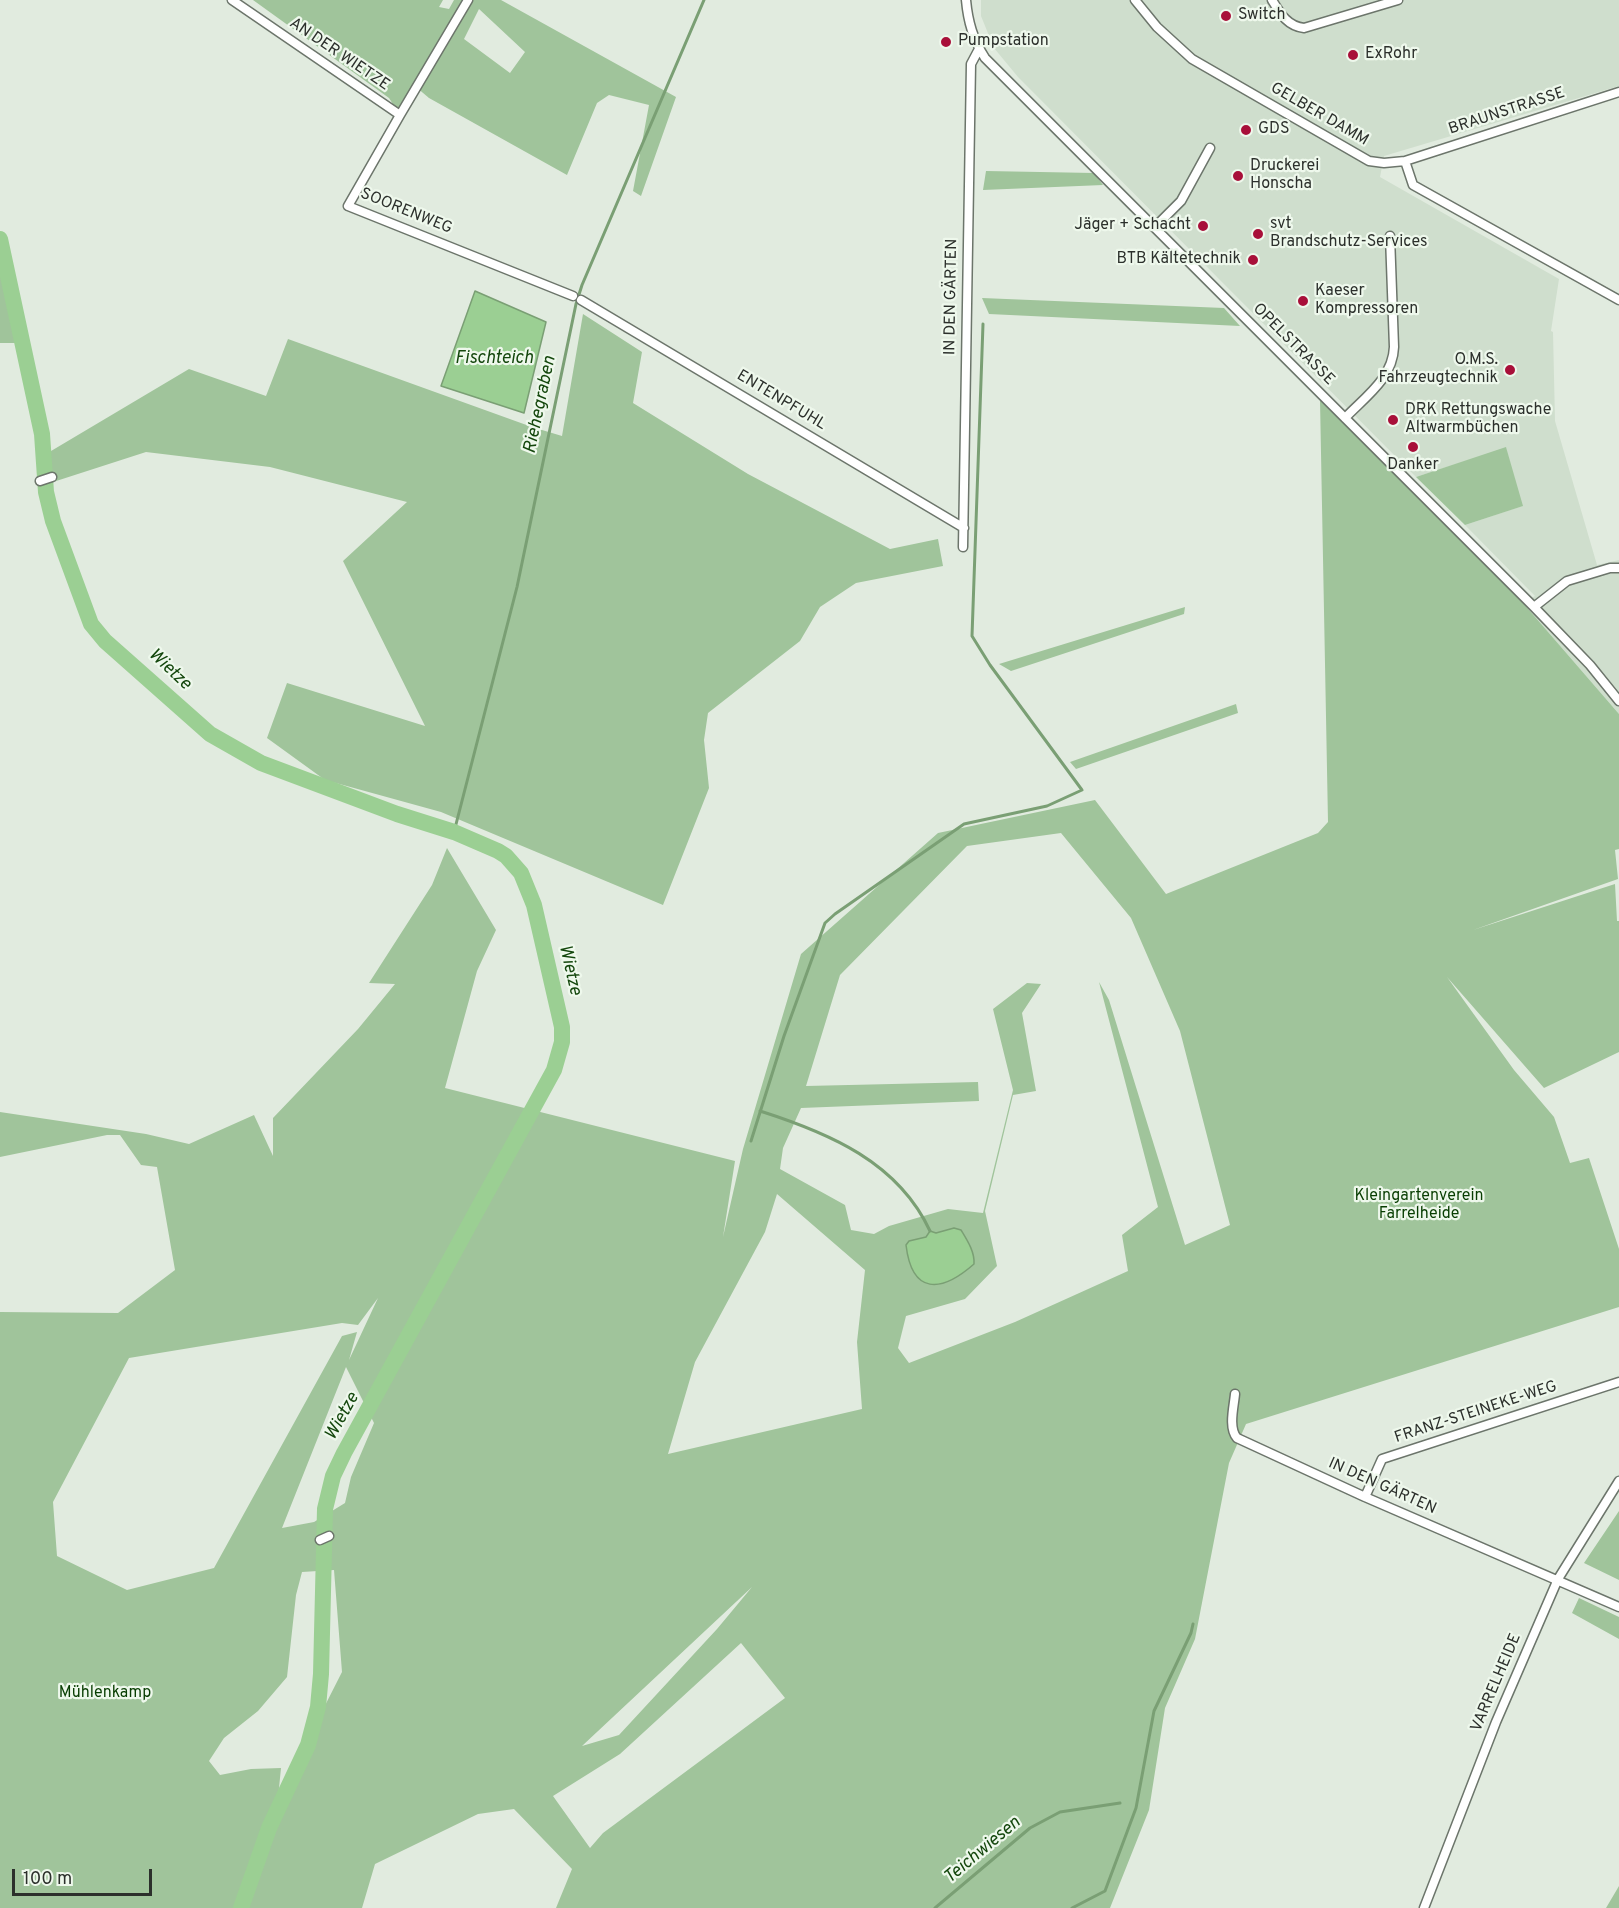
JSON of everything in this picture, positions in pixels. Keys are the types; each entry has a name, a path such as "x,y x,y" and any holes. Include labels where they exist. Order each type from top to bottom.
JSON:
{"street":[{"name":"AN DER WIETZE","path":"232,0 399,115"},
{"name":"SOORENWEG","path":"468,0 348,206 577,298"},
{"name":"OPELSTRASSE","path":"966,0 968,23 984,58 1534,607 1590,665 1619,701"},
{"name":"GELBER DAMM","path":"1135,0 1157,27 1192,59 1369,160 1384,163 1405,161"},
{"path":"1272,0 1285,20 1304,28 1398,0"},
{"name":"IN DEN GÄRTEN","path":"963,548 971,64 980,49"},
{"name":"BRAUNSTRASSE","path":"1405,161 1619,92"},
{"path":"1155,227 1181,201 1210,148"},
{"path":"1405,161 1413,185 1619,300"},
{"path":"1345,417 1386,376 1392,364 1394,347 1390,236"},
{"name":"ENTENPFUHL","path":"577,298 964,528"},
{"path":"40,481 52,477"},
{"path":"1534,607 1567,581 1610,568 1619,568"},
{"name":"FRANZ-STEINEKE-WEG","path":"1365,1497 1382,1459 1619,1382"},
{"name":"IN DEN GÄRTEN","path":"1235,1394 1233,1434 1237,1438 1365,1497 1619,1607"},
{"name":"VARRELHEIDE","path":"1424,1908 1496,1722 1558,1579 1619,1481"}],"shaded area":[{"path":"981,0 1619,0 1619,86 1384,156 1380,177 1559,279 1551,331 1553,332 1555,421 1597,565 1619,560 1619,714 1523,603 1535,596 1465,525 1522,506 1506,448 1416,477 1018,77 994,48 981,16"}],"green space":[{"path":"253,0 443,0 439,7 449,9 454,0 501,0 676,97 641,196 633,191 649,105 609,95 597,103 567,175 429,98 416,87 400,115 389,98","holes":["479,9 525,52 510,73 464,39"]},
{"path":"986,171 1094,173 1103,185 983,190"},
{"path":"0,239 22,343 0,343"},
{"path":"982,298 1224,308 1240,326 989,314"},
{"path":"583,314 642,352 633,403 748,474 890,549 938,539 943,566 856,583 820,607 800,641 708,713 704,740 709,788 663,905 441,812 325,780 267,738 287,683 425,726 343,561 407,502 270,467 146,452 50,483 46,454 189,369 266,396 288,339 562,436"},
{"path":"1320,400 1523,603 1619,714 1619,849 1615,850 1618,879 1473,930 1615,884 1617,921 1619,921 1619,1052 1544,1088 1447,977 1514,1070 1554,1117 1570,1163 1589,1158 1619,1249 1619,1307 1246,1424 1229,1463 1195,1639 1165,1708 1149,1810 1110,1908 556,1908 572,1869 514,1809 478,1814 375,1864 362,1908 0,1908 0,1312 118,1313 175,1270 157,1167 141,1165 120,1135 107,1135 0,1157 0,1112 146,1134 189,1144 254,1115 273,1156 273,1118 358,1029 395,984 369,983 432,885 447,848 496,930 477,971 445,1088 735,1161 723,1237 743,1149 801,954 938,833 1095,800 1166,894 1318,833 1328,822","holes":["1061,833 1131,918 1180,1031 1230,1225 1185,1245 1109,1000 1099,982 1158,1207 1122,1235 1128,1271 1015,1322 909,1363 898,1348 906,1316 965,1299 997,1266 985,1211 1013,1095 1036,1091 1022,1013 1041,984 1027,983 993,1009 1013,1090 983,1213 948,1209 889,1226 874,1234 851,1230 845,1205 780,1169 783,1148 801,1108 979,1101 978,1082 806,1086 840,975 967,846","777,1194 865,1270 857,1342 862,1409 668,1454 695,1362 765,1232","378,1298 349,1360 357,1332 342,1336 214,1568 127,1590 57,1556 53,1502 129,1358 342,1323 358,1325","346,1367 374,1423 351,1477 345,1503 314,1522 282,1528","334,1570 342,1672 278,1798 281,1768 251,1769 220,1775 209,1761 224,1738 258,1711 287,1677 296,1595 302,1572","752,1587 717,1629 619,1735 582,1746","741,1643 785,1698 603,1833 590,1848 553,1796 620,1754"]},
{"path":"1506,447 1523,506 1465,525 1416,477"},
{"path":"1185,607 1184,614 1011,671 999,664"},
{"path":"1236,704 1238,713 1076,769 1070,762"},
{"path":"1619,1511 1619,1580 1584,1563"},
{"path":"1579,1598 1619,1617 1619,1639 1572,1613"},
{"path":"1619,1886 1619,1908 1606,1908"}],"water":[{"name":"Fischteich","path":"475,291 546,322 524,413 441,386"},
{"path":"954,1228 961,1230 968,1242 974,1264 962,1274 940,1284 921,1281 909,1261 906,1245 909,1241 926,1237 930,1231 936,1233"}],"waterway":[{"name":"Riehegraben","path":"454,832 517,587 576,304 582,285 704,0"},
{"name":"Wietze","path":"0,239 42,434 46,492 53,521 91,624 105,641 210,734 261,763 397,814 454,832 506,856 521,873 534,905 562,1027 562,1042 554,1070 333,1476 325,1509 321,1674 318,1707 308,1745 269,1828 241,1908"},
{"path":"751,1141 784,1036 825,923 964,824 1047,806 1082,790 990,665 972,636 983,324"},
{"path":"760,1111 811,1129 859,1153 900,1186 930,1231"},
{"path":"1072,1908 1105,1891 1136,1808 1154,1711 1191,1633 1193,1624"},
{"name":"Teichwiesen","path":"935,1908 1030,1828 1060,1812 1120,1803"}],"place":[{"name":"Switch","path":"1226,16"},
{"name":"Pumpstation","path":"946,42"},
{"name":"ExRohr","path":"1353,55"},
{"name":"GDS","path":"1246,130"},
{"name":"Druckerei Honscha","path":"1238,176"},
{"name":"Jäger + Schacht","path":"1203,226"},
{"name":"svt Brandschutz-Services","path":"1258,234"},
{"name":"BTB Kältetechnik","path":"1253,260"},
{"name":"Kaeser Kompressoren","path":"1303,301"},
{"name":"O.M.S. Fahrzeugtechnik","path":"1510,370"},
{"name":"DRK Rettungswache Altwarmbüchen","path":"1393,420"},
{"name":"Danker","path":"1413,447"}],"park label":[{"name":"Kleingartenverein Farrelheide","path":"1419,1206"},
{"name":"Mühlenkamp","path":"105,1694"}]}
